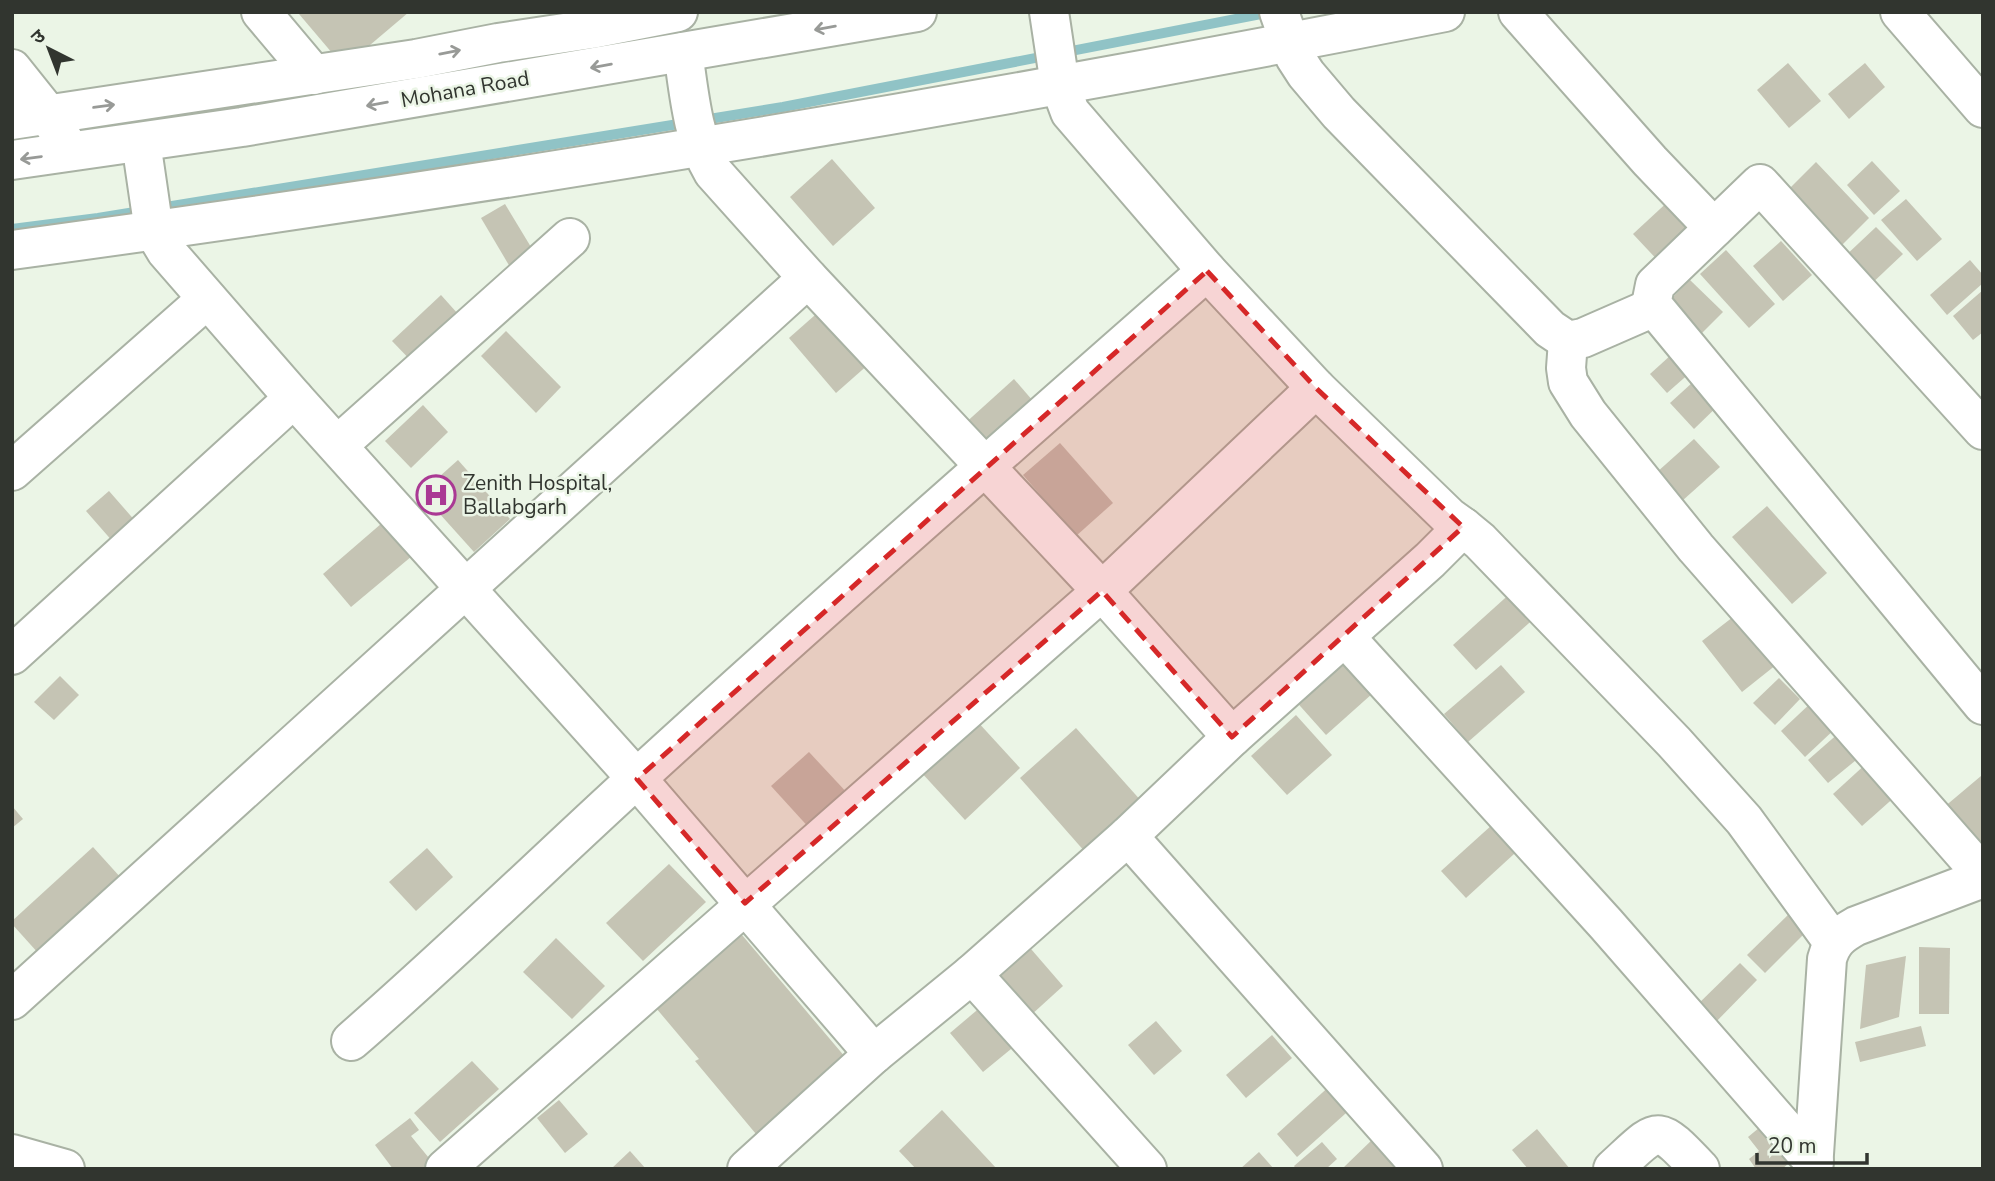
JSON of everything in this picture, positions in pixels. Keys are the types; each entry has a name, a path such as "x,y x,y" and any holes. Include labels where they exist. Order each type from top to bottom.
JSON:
{"street":[{"path":"261,12 314,75"},
{"name":"Mohana Road","path":"30,117 415,60 678,12"},
{"name":"Mohana Road","path":"12,160 141,142 917,12"},
{"path":"12,250 151,215 697,130 1055,53 1445,12"},
{"path":"1518,12 1650,161 1714,228"},
{"path":"1900,12 1983,108"},
{"path":"1285,29 1306,74 1339,113 1550,329 1568,341 1583,338 1654,307"},
{"path":"683,52 697,130 713,172 808,278 1102,591 1232,737"},
{"path":"1055,53 1070,111 1207,271 1316,388 1449,517 1490,551 1674,742 1744,820 1833,943"},
{"path":"12,69 30,117 70,152"},
{"path":"141,142 151,215 166,251 294,398 637,779 874,1054"},
{"path":"1983,430 1760,184 1660,278 1652,292 1654,307 1983,705"},
{"path":"338,445 570,238"},
{"path":"351,1041 637,779 985,466 1207,271"},
{"path":"12,1000 808,278"},
{"path":"12,471 208,299"},
{"path":"1568,341 1566,368 1569,382 1588,414 1696,548 1983,876 1881,915 1839,935 1833,943 1826,959 1813,1165"},
{"path":"445,1169 1102,591 1316,388"},
{"path":"12,655 294,398"},
{"path":"747,1169 874,1054 972,974 1128,836 1232,737 1463,527"},
{"path":"1345,637 1606,924 1813,1165"},
{"path":"1128,836 1423,1169"},
{"path":"972,974 1147,1169"},
{"path":"1614,1169 1644,1141 1653,1135 1662,1134 1671,1139 1700,1169"},
{"path":"12,1154 65,1169"}],"highlighted area":[{"path":"1207,271 1316,388 1463,527 1232,737 1102,591 745,903 637,779"}],"building":[{"path":"409,12 344,67 299,14"},
{"path":"1788,63 1821,101 1789,128 1757,90"},
{"path":"1865,63 1885,87 1849,119 1828,94"},
{"path":"832,159 875,208 833,246 790,197"},
{"path":"1872,161 1900,191 1874,215 1847,185"},
{"path":"1816,162 1869,218 1837,250 1783,195"},
{"path":"1673,197 1703,229 1663,266 1633,234"},
{"path":"1906,199 1942,239 1917,261 1881,220"},
{"path":"505,204 537,257 513,272 481,218"},
{"path":"1876,227 1903,254 1868,287 1842,259"},
{"path":"1781,241 1812,275 1783,301 1753,266"},
{"path":"1726,250 1775,304 1749,328 1700,274"},
{"path":"1970,260 1983,275 1983,283 1947,315 1930,295"},
{"path":"1690,280 1723,312 1692,343 1659,311"},
{"path":"1983,290 1983,332 1973,340 1953,316"},
{"path":"441,295 467,324 419,369 392,341"},
{"path":"823,308 870,363 836,393 789,338"},
{"path":"506,331 561,387 536,413 481,356"},
{"path":"1682,345 1700,364 1667,393 1650,374"},
{"path":"1704,372 1727,397 1694,429 1670,403"},
{"path":"1014,379 1033,401 981,447 962,426"},
{"path":"423,405 448,432 411,468 385,441"},
{"path":"1694,439 1720,467 1682,501 1656,473"},
{"path":"1060,443 1113,503 1076,536 1023,475"},
{"path":"458,460 510,519 474,552 421,493"},
{"path":"109,491 144,531 121,551 86,511"},
{"path":"1767,506 1827,573 1792,604 1732,537"},
{"path":"389,517 418,551 351,607 323,574"},
{"path":"1514,590 1537,616 1476,670 1453,645"},
{"path":"1742,610 1781,661 1742,692 1702,641"},
{"path":"1349,648 1382,685 1326,735 1293,698"},
{"path":"1501,665 1525,692 1468,742 1444,714"},
{"path":"60,676 79,695 54,720 34,702"},
{"path":"1779,678 1800,699 1775,725 1753,703"},
{"path":"1813,701 1837,727 1805,757 1781,731"},
{"path":"1296,715 1332,755 1287,795 1251,756"},
{"path":"976,720 1020,768 965,820 920,771"},
{"path":"1076,728 1143,803 1086,853 1020,778"},
{"path":"1840,732 1861,756 1828,783 1808,760"},
{"path":"809,752 850,796 812,831 771,786"},
{"path":"1868,762 1897,795 1862,826 1833,794"},
{"path":"1981,776 1983,778 1983,854 1943,808"},
{"path":"12,806 23,819 12,828"},
{"path":"1503,815 1527,842 1466,898 1441,871"},
{"path":"93,847 131,889 48,964 12,921"},
{"path":"427,848 453,877 416,911 389,882"},
{"path":"669,864 706,902 643,961 606,923"},
{"path":"1795,908 1813,925 1765,973 1747,955"},
{"path":"731,922 851,1064 761,1140 695,1061 699,1059 645,995"},
{"path":"556,938 605,986 572,1019 523,972"},
{"path":"1919,947 1950,948 1949,1014 1919,1014"},
{"path":"1031,949 1063,986 1019,1026 986,989"},
{"path":"1906,956 1899,1017 1860,1029 1866,965"},
{"path":"1740,963 1757,980 1710,1028 1692,1010"},
{"path":"989,1000 1022,1040 983,1072 950,1033"},
{"path":"1156,1021 1182,1051 1154,1075 1128,1045"},
{"path":"1921,1026 1926,1046 1860,1062 1855,1042"},
{"path":"1272,1035 1292,1058 1246,1098 1226,1075"},
{"path":"472,1061 499,1089 440,1142 414,1113"},
{"path":"1334,1082 1355,1105 1297,1157 1277,1134"},
{"path":"559,1100 588,1134 565,1153 537,1118"},
{"path":"942,1110 997,1169 916,1169 899,1151"},
{"path":"410,1118 419,1130 411,1136 433,1163 426,1169 393,1169 375,1145"},
{"path":"1771,1118 1800,1154 1782,1169 1756,1169 1749,1159 1759,1151 1748,1137"},
{"path":"1537,1129 1570,1169 1528,1169 1512,1150"},
{"path":"1376,1136 1400,1169 1342,1169"},
{"path":"1322,1142 1337,1159 1326,1169 1296,1169 1294,1166"},
{"path":"630,1151 646,1169 611,1169"},
{"path":"1259,1152 1274,1169 1240,1169"}],"waterway":[{"path":"12,229 98,218 783,107 1272,12"}],"place":[{"name":"Zenith Hospital, Ballabgarh","path":"436,495"}]}
